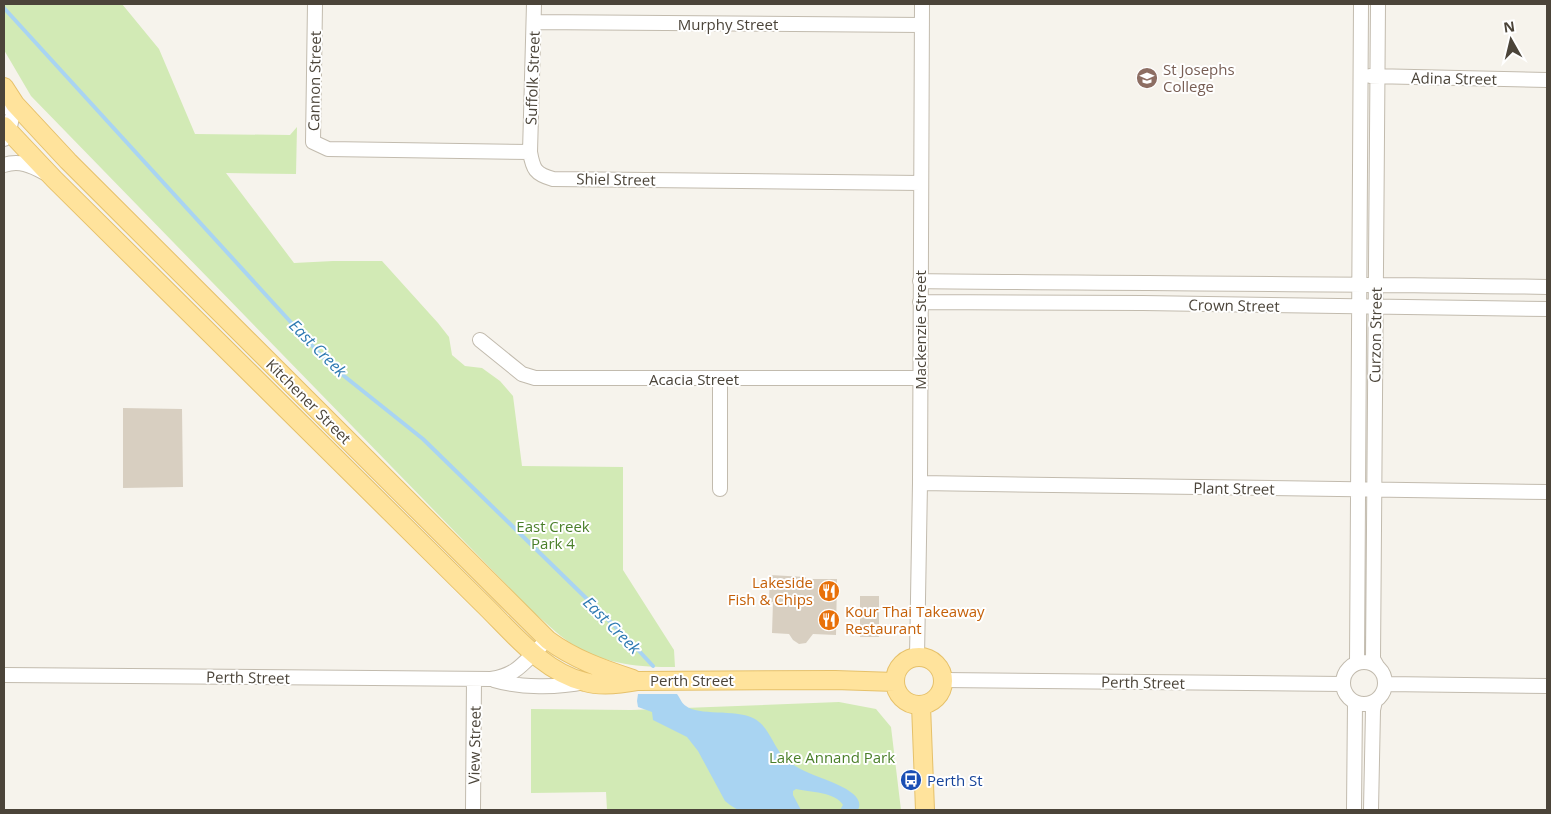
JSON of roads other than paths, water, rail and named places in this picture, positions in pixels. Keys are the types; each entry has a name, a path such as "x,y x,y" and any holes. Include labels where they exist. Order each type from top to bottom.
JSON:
{"main road":[{"name":"Kitchener Street","path":"4,87 10,105 548,640 577,659 638,681"},
{"name":"Kitchener Street","path":"5,132 54,178 534,653 564,674 585,682"},
{"path":"917,657 924,657 935,663 940,668 944,680 939,695 931,702 921,705 910,704 901,697 895,682 899,668 910,659 917,657"},
{"name":"Perth Street","path":"585,682 621,684 638,681 675,680 835,680 895,682"},
{"path":"921,705 925,810"}],"street":[{"name":"Cannon Street","path":"315,4 313,142 328,149 530,152"},
{"name":"Suffolk Street","path":"530,152 534,4"},
{"name":"Mackenzie Street","path":"917,657 920,483 922,4"},
{"name":"Curzon Street","path":"1357,664 1359,490 1358,284 1362,4"},
{"name":"Curzon Street","path":"1377,666 1373,659 1373,489 1378,4"},
{"name":"Murphy Street","path":"534,22 922,25"},
{"name":"Adina Street","path":"1361,75 1547,80"},
{"path":"5,132 10,105"},
{"name":"Shiel Street","path":"530,152 533,166 541,175 553,179 921,183"},
{"path":"4,165 19,162 32,165 54,178"},
{"path":"149,272 164,257"},
{"name":"Crown Street","path":"920,281 1547,287"},
{"name":"Crown Street","path":"920,302 1547,309"},
{"name":"Acacia Street","path":"480,340 522,374 535,378 920,378"},
{"path":"720,379 720,489"},
{"name":"Plant Street","path":"920,483 1547,492"},
{"name":"Perth Street","path":"4,675 491,679 506,677 516,671 548,640"},
{"path":"1364,662 1377,666 1381,671 1385,684 1380,697 1375,701 1362,704 1355,702 1347,696 1342,684 1347,671 1357,664 1364,662"},
{"name":"View Street","path":"473,810 474,679"},
{"name":"Perth Street","path":"491,679 509,685 568,686 585,682"},
{"name":"Perth Street","path":"944,680 1342,684"},
{"path":"1385,684 1547,686"},
{"path":"1371,810 1373,710 1375,701"},
{"path":"1354,810 1355,702"}],"water":[{"path":"638,694 677,694 683,704 692,709 745,715 753,718 767,730 786,759 802,770 832,782 850,792 859,803 858,810 840,810 843,805 835,797 796,789 793,791 793,795 801,810 738,810 725,801 698,751 687,737 653,720 652,712 638,707"}],"waterway":[{"name":"East Creek","path":"4,8 329,364 423,439 627,638 653,666"}],"place":[{"name":"St Josephs College","path":"1147,78"},
{"name":"Lakeside Fish & Chips","path":"829,591"},
{"name":"Kour Thai Takeaway Restaurant","path":"829,620"},
{"name":"Perth St","path":"911,780"}],"park label":[{"name":"East Creek Park 4","path":"553,534"},
{"name":"Lake Annand Park","path":"832,757"}]}
